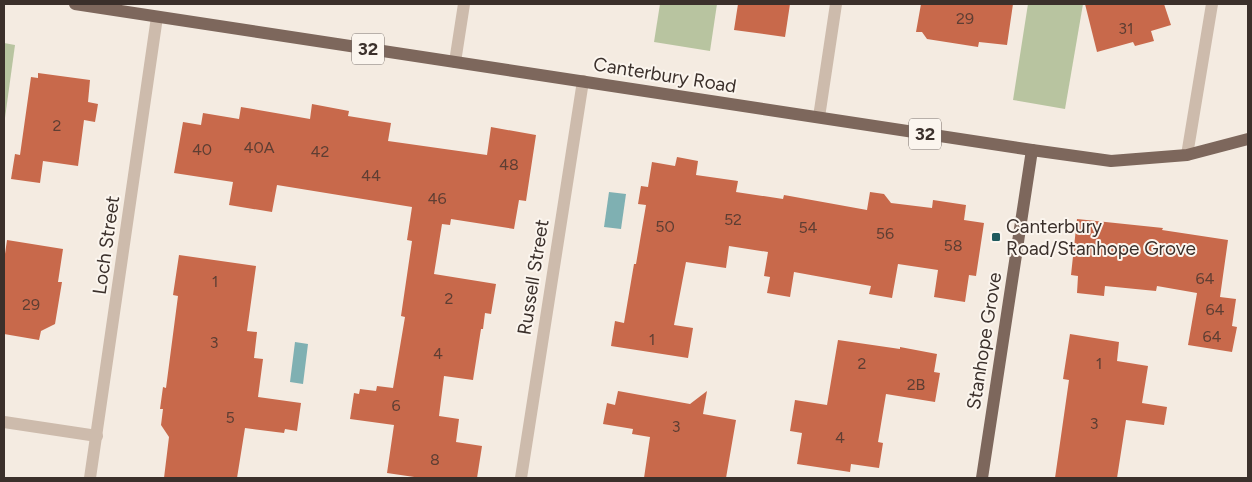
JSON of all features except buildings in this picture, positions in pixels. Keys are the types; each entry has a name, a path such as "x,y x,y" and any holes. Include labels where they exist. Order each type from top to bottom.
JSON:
{"main road":[{"name":"Canterbury Road","path":"75,4 1111,161 1187,155 1248,140"},
{"name":"Stanhope Grove","path":"982,478 1032,150"}],"street":[{"path":"455,62 464,4"},
{"path":"819,117 836,4"},
{"path":"1187,155 1212,4"},
{"name":"Loch Street","path":"90,478 157,16"},
{"name":"Russell Street","path":"521,478 583,81"},
{"path":"4,422 97,436"}],"green space":[{"path":"660,4 717,4 710,51 654,42"},
{"path":"1028,4 1083,4 1065,109 1013,100"},
{"path":"4,43 15,45 4,125"}],"water":[{"path":"609,192 626,194 621,229 604,227"},
{"path":"295,342 308,344 303,384 290,382"}],"place":[{"name":"Canterbury Road/Stanhope Grove","path":"996,237"}]}
